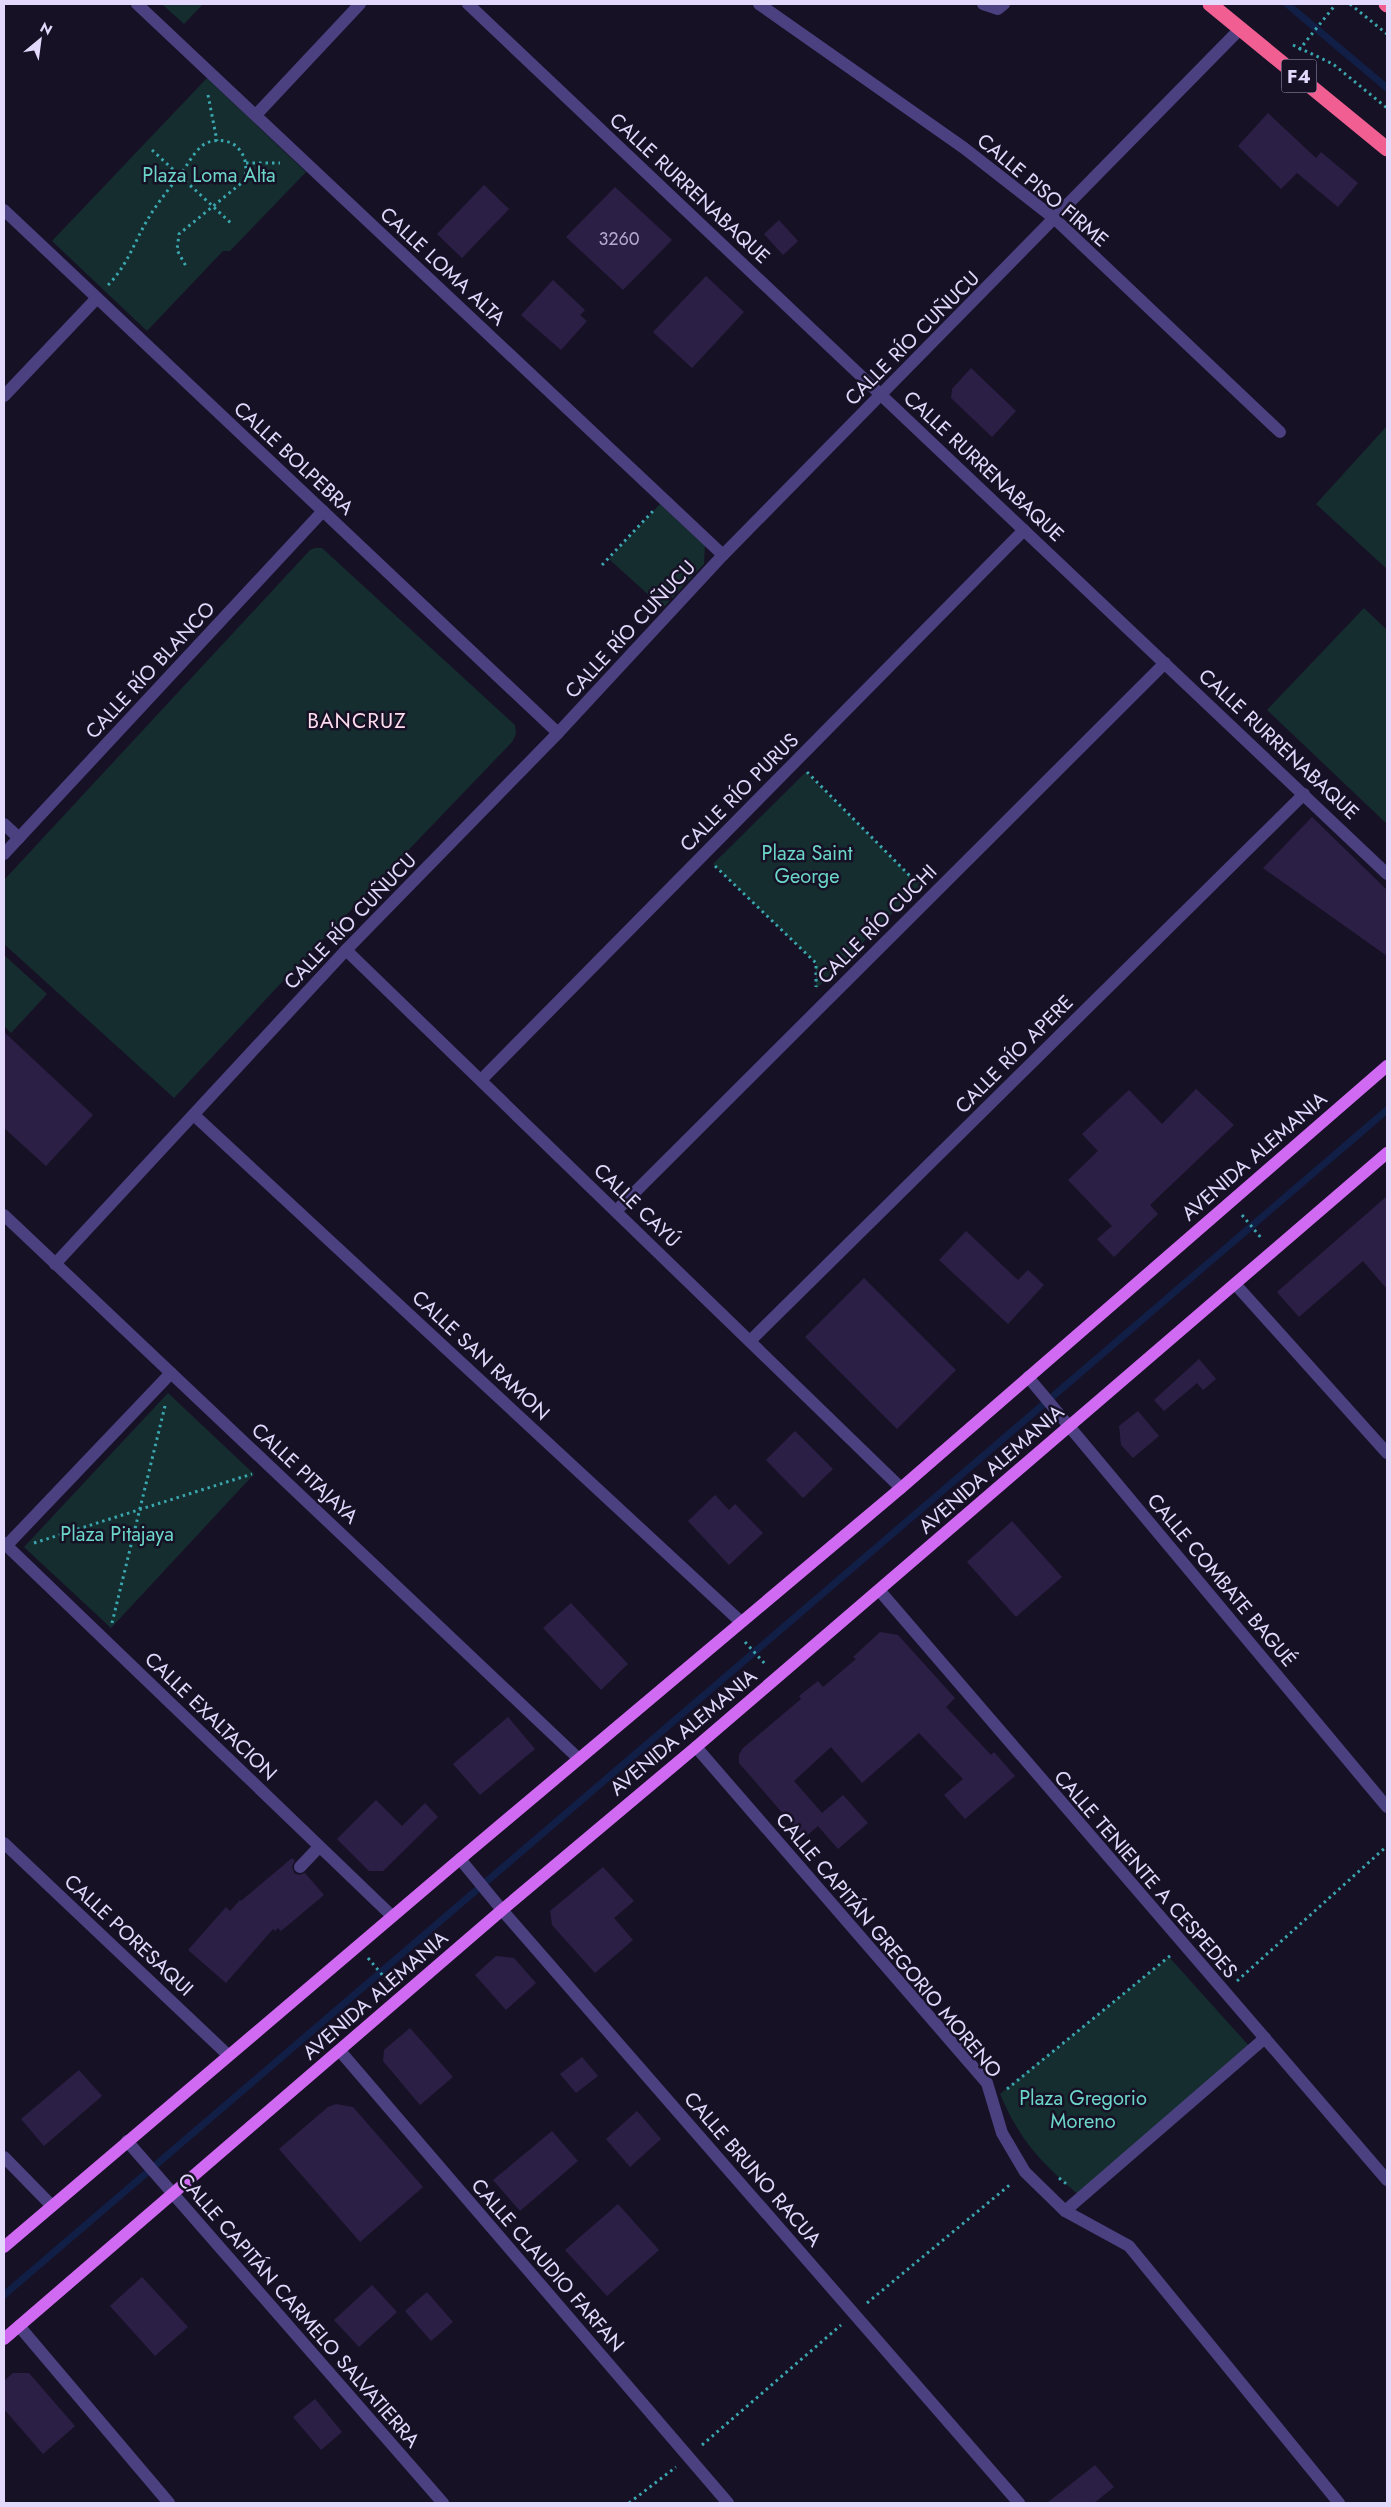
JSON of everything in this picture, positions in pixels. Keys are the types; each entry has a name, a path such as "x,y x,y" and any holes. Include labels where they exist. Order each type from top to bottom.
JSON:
{"highway":[{"name":"F4","path":"1210,4 1387,149"}],"main road":[{"name":"AVENIDA ALEMANIA","path":"4,2247 392,1916 902,1488 1387,1066"},
{"name":"AVENIDA ALEMANIA","path":"4,2339 1387,1153"}],"street":[{"name":"CALLE LOMA ALTA","path":"137,4 723,555"},
{"path":"256,116 360,4"},
{"name":"CALLE RURRENABAQUE","path":"468,4 1387,874"},
{"name":"CALLE PISO FIRME","path":"759,4 964,148 1055,219 1280,432"},
{"path":"983,4 998,9 1004,4"},
{"name":"CALLE RÍO CUÑUCU","path":"55,1264 195,1116 346,950 558,733 723,555 1241,28"},
{"name":"CALLE BOLPEBRA","path":"4,210 558,733"},
{"path":"4,396 97,298"},
{"name":"CALLE RÍO BLANCO","path":"4,854 323,511"},
{"name":"CALLE RÍO PURUS","path":"481,1080 1024,530"},
{"name":"CALLE RÍO CUCHI","path":"616,1211 1165,663"},
{"name":"CALLE RÍO APERE","path":"750,1341 1304,794"},
{"path":"4,824 18,838"},
{"name":"CALLE CAYÚ","path":"346,950 902,1488"},
{"name":"CALLE SAN RAMON","path":"195,1116 741,1622"},
{"name":"CALLE PITAJAYA","path":"4,1215 579,1759"},
{"path":"1236,1284 1387,1453"},
{"path":"5,1544 171,1373"},
{"name":"CALLE COMBATE BAGUÉ","path":"1028,1377 1387,1807"},
{"name":"CALLE EXALTACION","path":"5,1544 392,1916"},
{"name":"CALLE TENIENTE A CESPEDES","path":"879,1590 1183,1946 1387,2180"},
{"name":"CALLE CAPITÁN GREGORIO MORENO","path":"696,1747 987,2083 1002,2133 1025,2172 1065,2211 1129,2246 1339,2503"},
{"name":"CALLE PORESAQUI","path":"4,1843 228,2055"},
{"path":"300,1867 319,1847"},
{"name":"CALLE BRUNO RACUA","path":"460,1859 502,1910 1019,2503"},
{"path":"1065,2211 1265,2038"},
{"name":"CALLE CLAUDIO FARFAN","path":"340,2051 728,2503"},
{"name":"CALLE CAPITÁN CARMELO SALVATIERRA","path":"127,2142 443,2503"},
{"path":"4,2157 52,2206"},
{"path":"19,2326 169,2503"}],"path":[{"path":"1308,39 1336,4"},
{"path":"1350,4 1387,34"},
{"path":"1285,41 1333,64 1387,108"},
{"path":"202,65 217,141"},
{"path":"97,298 120,273 147,220 203,145 217,141 226,141 236,146 244,154 246,163 244,181 179,234 177,250 187,268"},
{"path":"152,150 234,225"},
{"path":"246,163 306,163"},
{"path":"602,566 664,500"},
{"path":"796,761 912,878 926,879 936,891"},
{"path":"704,855 816,963 816,989 825,1002"},
{"path":"1243,1217 1260,1237"},
{"path":"102,1637 111,1628 171,1373"},
{"path":"5,1544 24,1547 254,1474 266,1461"},
{"path":"747,1644 761,1659"},
{"path":"1224,1993 1387,1846"},
{"path":"992,2101 1183,1946"},
{"path":"372,1963 388,1982"},
{"path":"629,2503 688,2457 854,2314 1025,2172"},
{"path":"1052,2172 1081,2197"}],"green space":[{"path":"162,4 203,4 184,24"},
{"name":"Plaza Loma Alta","path":"207,78 306,172 230,251 223,251 147,331 52,241"},
{"path":"1387,426 1387,569 1316,504"},
{"path":"660,504 705,546 704,564 663,608 609,559"},
{"path":"322,548 515,725 516,734 512,742 282,982 174,1098 4,944 4,880 310,550"},
{"path":"1364,608 1387,630 1387,824 1267,710"},
{"name":"Plaza Saint George","path":"806,772 912,878 927,879 816,989 816,963 713,864"},
{"path":"4,955 47,994 11,1033 4,1026"},
{"name":"Plaza Pitajaya","path":"168,1393 254,1474 111,1628 24,1547"},
{"name":"Plaza Gregorio Moreno","path":"1169,1957 1251,2048 1081,2197 1034,2151 1016,2126 1000,2094"}],"building":[{"path":"1268,113 1316,158 1321,152 1358,183 1338,207 1297,173 1281,189 1238,146"},
{"path":"484,185 509,209 462,258 437,234"},
{"path":"615,187 672,240 623,290 566,237"},
{"path":"779,220 798,241 783,255 764,234"},
{"path":"706,276 744,312 692,368 653,332"},
{"path":"553,280 585,310 580,315 587,321 561,350 521,315"},
{"path":"971,368 1016,411 992,437 951,398 952,389"},
{"path":"1312,817 1387,890 1387,956 1263,868"},
{"path":"4,1032 93,1115 46,1166 4,1128"},
{"path":"1196,1089 1234,1125 1150,1205 1158,1214 1114,1257 1097,1239 1112,1226 1068,1180 1098,1151 1082,1134 1129,1090 1162,1124"},
{"path":"1387,1196 1387,1289 1363,1261 1299,1317 1277,1292"},
{"path":"966,1231 1018,1280 1028,1270 1044,1285 1008,1324 939,1260"},
{"path":"864,1278 956,1370 897,1429 805,1337"},
{"path":"1199,1359 1216,1379 1203,1390 1197,1383 1164,1411 1154,1400"},
{"path":"1138,1411 1159,1436 1133,1458 1121,1445 1119,1426"},
{"path":"795,1431 833,1469 803,1498 766,1460"},
{"path":"715,1495 729,1510 735,1504 763,1533 729,1565 688,1521"},
{"path":"1012,1521 1062,1577 1016,1617 967,1562"},
{"path":"571,1603 628,1664 601,1690 543,1628"},
{"path":"880,1632 898,1635 955,1698 946,1707 991,1755 994,1752 1015,1776 965,1819 944,1795 963,1779 919,1733 862,1783 831,1747 794,1781 822,1813 843,1795 868,1823 838,1849 818,1826 804,1838 739,1763 739,1755 742,1749 801,1699 799,1696 818,1681 823,1687 856,1659 853,1657"},
{"path":"508,1717 535,1749 480,1795 453,1764"},
{"path":"376,1800 402,1826 425,1803 438,1817 383,1871 369,1871 337,1839"},
{"path":"292,1858 295,1861 292,1866 294,1873 299,1875 305,1873 324,1895 281,1931 278,1928 275,1931 273,1929 226,1983 188,1950 226,1907 230,1911 240,1900"},
{"path":"603,1867 634,1901 614,1918 633,1940 595,1973 552,1925 550,1911"},
{"path":"496,1956 514,1958 536,1983 506,2010 475,1975"},
{"path":"410,2028 453,2077 420,2105 383,2061 384,2050"},
{"path":"582,2057 598,2076 576,2093 560,2074"},
{"path":"79,2070 102,2096 44,2146 21,2119"},
{"path":"336,2104 353,2107 423,2187 360,2242 279,2149 328,2107"},
{"path":"637,2111 661,2139 630,2167 606,2139"},
{"path":"552,2131 578,2161 520,2211 493,2180"},
{"path":"618,2204 659,2250 607,2296 565,2250"},
{"path":"142,2277 188,2327 155,2356 110,2306"},
{"path":"372,2285 397,2312 359,2347 334,2320"},
{"path":"427,2292 453,2322 431,2341 405,2311"},
{"path":"13,2373 29,2373 75,2426 43,2454 4,2409 4,2381"},
{"path":"315,2399 342,2432 321,2450 293,2417"},
{"path":"1095,2465 1114,2487 1094,2503 1047,2503"}],"waterway":[{"path":"1287,4 1387,88"},
{"path":"4,2295 1387,1110"}],"district":[{"name":"BANCRUZ","path":"357,721"}]}
